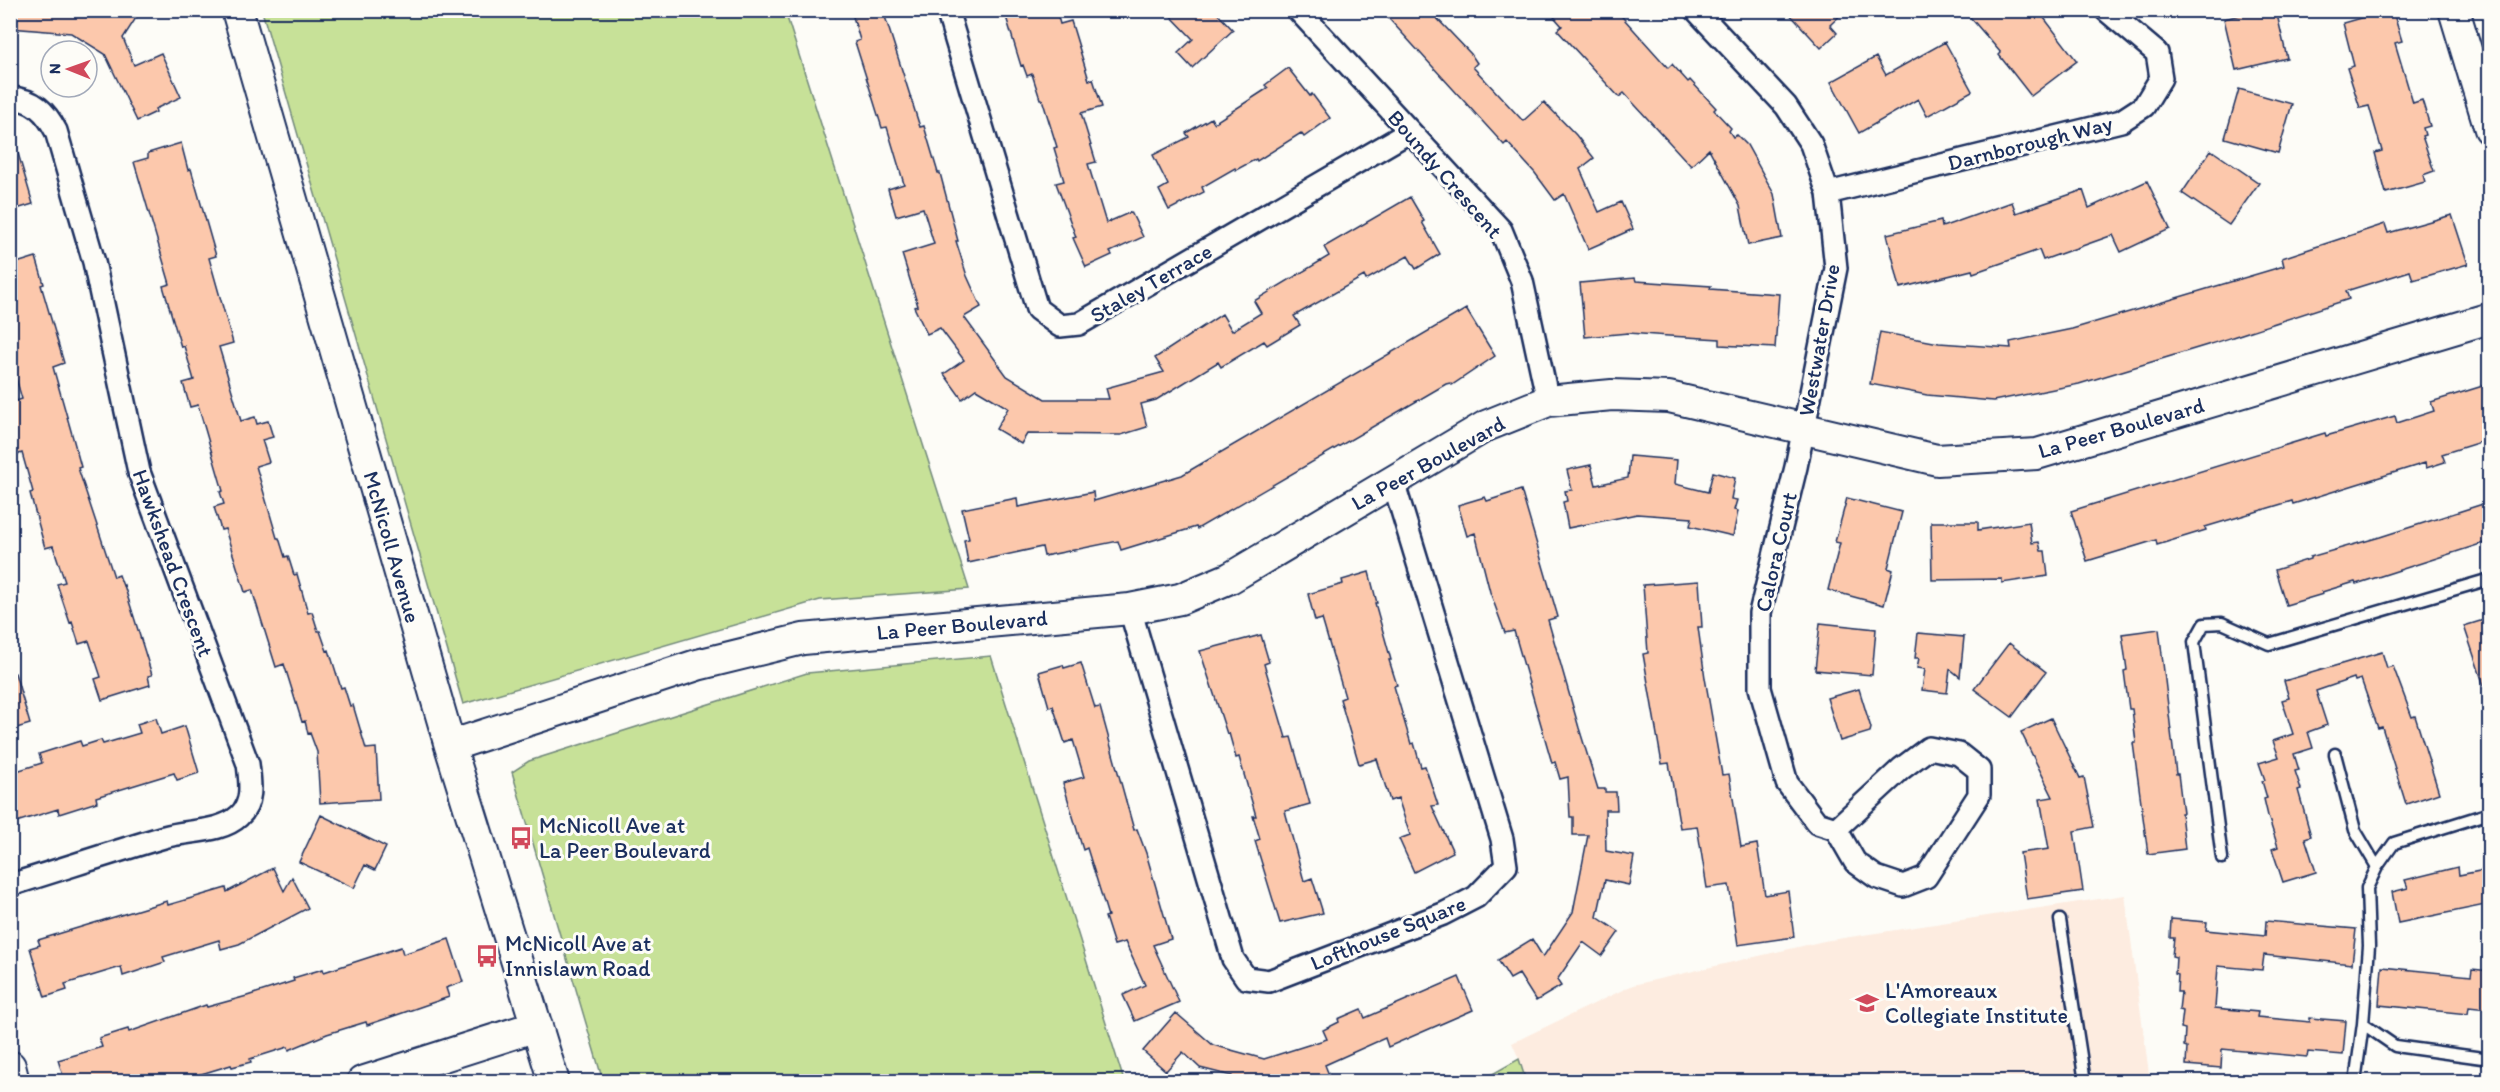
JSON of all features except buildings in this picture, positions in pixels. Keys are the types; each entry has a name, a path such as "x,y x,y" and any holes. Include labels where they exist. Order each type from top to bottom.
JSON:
{"street":[{"name":"McNicoll Avenue","path":"237,10 450,746 554,1082"},
{"name":"Staley Terrace","path":"947,10 1036,309 1060,326 1079,324 1409,132"},
{"name":"Boundy Crescent","path":"1298,10 1501,230 1522,281 1548,401"},
{"name":"Westwater Drive","path":"1696,10 1786,106 1811,144 1828,193 1836,268 1804,428"},
{"name":"Darnborough Way","path":"1828,193 2121,121 2144,106 2161,78 2157,53 2106,10"},
{"path":"2454,10 2490,129"},
{"name":"Hawkshead Crescent","path":"10,98 31,102 48,115 57,131 88,239 139,472 248,764 251,784 248,803 240,816 225,824 167,836 10,885"},
{"name":"La Peer Boulevard","path":"450,746 697,665 803,639 1130,609 1179,600 1230,578 1486,426 1548,401 1612,395 1669,396 1937,460 2037,454 2490,318"},
{"name":"Calora Court","path":"1804,428 1760,613 1760,688 1787,783 1817,824 1836,830 1855,862 1876,876 1903,886 1926,877 1979,795 1979,770 1959,754 1929,748 1901,769 1836,830"},
{"name":"Lofthouse Square","path":"1130,609 1233,959 1246,978 1269,981 1443,914 1476,897 1506,866 1502,839 1393,481"},
{"path":"362,1082 537,1026"},
{"path":"10,1066 14,1082"}],"lane":[{"path":"2222,858 2194,642 2204,624 2222,623 2269,644 2490,579"},
{"path":"2335,754 2355,830 2377,867"},
{"path":"2355,1082 2363,1024 2369,946 2367,888 2377,867 2394,843 2490,813"},
{"path":"2060,920 2085,1082"},
{"path":"2363,1024 2395,1046 2490,1059"}],"shaded area":[{"name":"L'Amoreaux Collegiate Institute","path":"2125,895 2150,1081 1526,1081 1512,1043 1633,985 1824,941"}],"green space":[{"path":"262,11 785,11 969,589 820,600 463,704"},
{"path":"991,656 1124,1081 603,1081 512,772 529,761 807,673"},
{"path":"1519,1059 1526,1081 1480,1081"}],"place":[{"name":"McNicoll Ave at La Peer Boulevard","path":"521,838"},
{"name":"McNicoll Ave at Innislawn Road","path":"487,956"},
{"name":"L'Amoreaux Collegiate Institute","path":"1867,1003"}]}
